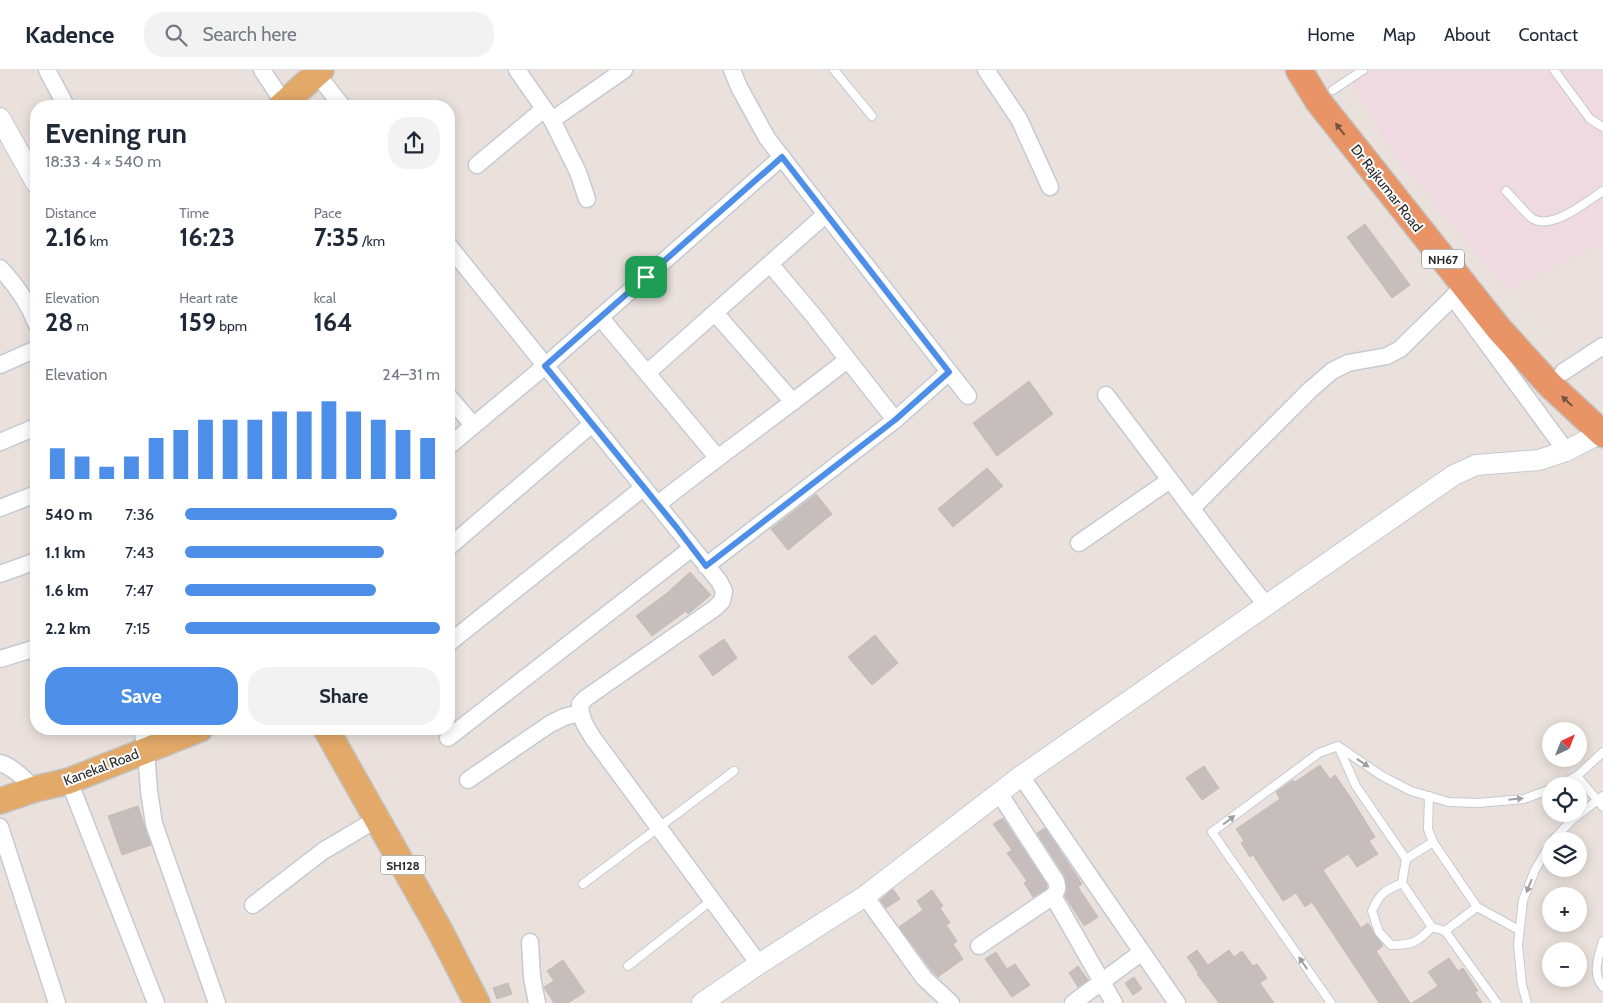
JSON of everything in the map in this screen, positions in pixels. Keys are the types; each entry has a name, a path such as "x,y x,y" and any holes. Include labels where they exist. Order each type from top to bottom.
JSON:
{"highway":[{"name":"Dr Rajkumar Road","path":"1299,70 1324,108 1458,291 1499,329 1550,385 1602,426"},
{"name":"Dr Rajkumar Road","path":"1327,80 1477,273 1513,317 1563,372 1602,426"}],"main road":[{"path":"288,100 319,72"},
{"name":"Kanekal Road","path":"0,801 35,789 69,781 144,739 166,735"},
{"name":"SH128","path":"329,735 456,960 477,1003"}],"street":[{"path":"47,70 63,100"},
{"path":"262,70 279,100"},
{"path":"517,70 548,114 578,172 587,199"},
{"path":"477,165 548,114 624,70"},
{"path":"732,70 739,87 768,138 968,396"},
{"path":"986,70 1020,119 1050,187"},
{"path":"319,72 338,100"},
{"path":"0,118 30,172"},
{"path":"455,441 545,366 782,157"},
{"path":"647,373 826,214"},
{"path":"770,264 813,315 895,420"},
{"path":"455,265 545,366 658,504 719,581 724,591 722,601 715,608 586,698 580,704 580,713 593,738 759,964"},
{"path":"0,268 30,309"},
{"path":"1192,508 1310,390 1332,371 1348,363 1387,356 1400,349 1458,291 1566,450"},
{"path":"715,313 793,402"},
{"path":"600,317 717,457"},
{"path":"1563,372 1603,346"},
{"path":"0,365 30,352"},
{"path":"658,504 717,457 847,360"},
{"path":"706,566 895,420 949,372"},
{"path":"1106,395 1266,605"},
{"path":"455,404 473,425"},
{"path":"455,542 592,424"},
{"path":"702,1003 864,896 1021,776 1454,475 1476,465 1540,460 1595,436 1602,426"},
{"path":"0,442 30,430"},
{"path":"1079,543 1170,480"},
{"path":"455,638 643,488"},
{"path":"0,508 30,496"},
{"path":"455,733 692,548"},
{"path":"0,574 30,563"},
{"path":"0,659 30,650"},
{"path":"468,780 550,724 564,716 580,713"},
{"path":"448,738 452,735"},
{"path":"144,739 154,824 217,1003"},
{"path":"0,763 20,775 35,789"},
{"path":"1021,776 1177,1003"},
{"path":"69,781 156,1003"},
{"path":"979,946 1053,896 1058,886 999,793"},
{"path":"252,905 323,851 377,819"},
{"path":"0,827 56,1003"},
{"path":"864,896 924,978 950,1003"},
{"path":"1053,896 1114,1003"},
{"path":"530,942 536,1003"},
{"path":"1074,1003 1142,952"}],"lane":[{"path":"834,70 872,116"},
{"path":"1327,80 1363,70"},
{"path":"1554,70 1590,119 1603,127"},
{"path":"1506,191 1533,219 1543,222 1553,221 1566,215 1603,191"},
{"path":"1338,746 1382,776 1411,791 1449,802 1478,803 1524,798 1542,792"},
{"path":"1338,746 1356,786 1406,859 1402,883 1432,927 1444,931 1497,1003"},
{"path":"1331,1003 1212,832 1319,753 1338,746"},
{"path":"1561,832 1572,820 1601,801 1578,776 1603,752"},
{"path":"583,884 734,771"},
{"path":"1429,796 1428,829 1433,842 1477,907 1519,930"},
{"path":"1406,859 1433,842"},
{"path":"1527,1003 1522,986 1518,945 1519,930 1523,900 1535,870 1542,858"},
{"path":"1402,883 1390,888 1379,896 1372,910 1379,932 1391,945 1408,945 1422,938 1432,927"},
{"path":"628,966 712,900"},
{"path":"1444,931 1477,907"},
{"path":"1603,941 1596,966 1600,984 1603,987"}],"shaded area":[{"path":"1344,70 1603,70 1603,243 1507,290 1392,152"}],"building":[{"path":"1365,224 1410,285 1392,298 1347,237"},
{"path":"1029,381 1053,414 997,456 973,423"},
{"path":"987,468 1003,486 953,527 938,509"},
{"path":"816,494 832,514 788,550 771,529"},
{"path":"690,572 711,595 688,614 686,611 652,636 636,616 667,593"},
{"path":"875,635 898,663 872,685 848,657"},
{"path":"724,639 737,658 713,676 699,656"},
{"path":"1320,765 1330,779 1335,775 1351,798 1375,837 1369,841 1378,854 1357,867 1348,854 1323,870 1361,928 1368,923 1383,946 1376,951 1410,1003 1379,1003 1312,902 1305,907 1296,893 1283,901 1253,855 1250,857 1241,843 1244,841 1236,829 1280,799 1276,792"},
{"path":"1204,766 1219,788 1202,800 1186,778"},
{"path":"138,806 151,845 122,855 108,816"},
{"path":"1003,818 1047,885 1046,889 1033,897 1024,883 1027,881 1007,853 1012,850 993,824"},
{"path":"1045,828 1082,884 1078,887 1098,917 1084,926 1065,896 1067,886 1065,876 1037,833"},
{"path":"893,889 900,899 886,908 880,900"},
{"path":"932,890 943,906 940,908 950,923 946,925 957,941 953,944 963,959 938,977 899,927 923,910 917,901"},
{"path":"1197,950 1208,965 1229,950 1234,957 1242,951 1253,966 1257,964 1267,978 1260,983 1274,1003 1219,1003 1187,957"},
{"path":"996,952 1007,969 1015,964 1030,985 1012,997 985,959"},
{"path":"1449,958 1458,971 1463,968 1478,991 1475,992 1482,1003 1412,1003 1438,986 1428,972"},
{"path":"563,960 585,992 568,1003 554,1003 544,987 554,981 547,971"},
{"path":"1078,966 1088,980 1078,987 1069,973"},
{"path":"1134,977 1142,989 1133,995 1125,983"},
{"path":"508,983 512,994 497,999 493,988"}],"route":[{"path":"782,157 949,372 895,420 706,566 545,366 646,277 782,157"}]}
